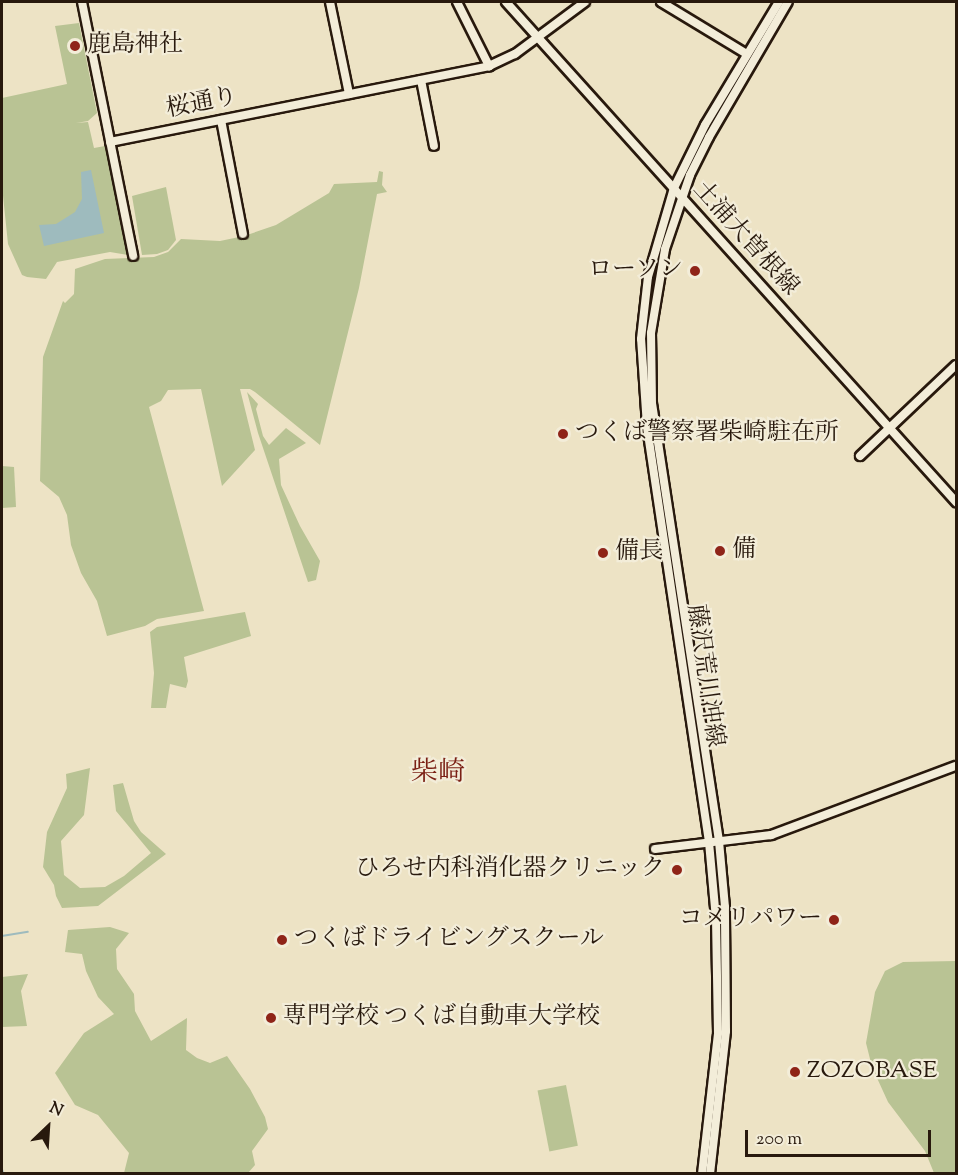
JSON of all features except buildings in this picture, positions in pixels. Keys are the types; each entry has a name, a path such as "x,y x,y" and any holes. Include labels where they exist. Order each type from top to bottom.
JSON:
{"main road":[{"path":"82,2 133,256"},
{"path":"330,2 349,94"},
{"path":"457,2 489,66"},
{"name":"土浦大曽根線","path":"506,2 889,430 957,502"},
{"name":"桜通り","path":"110,142 489,66 515,54 585,2"},
{"path":"661,2 747,54"},
{"name":"藤沢荒川沖線","path":"702,1173 713,1097 718,1001 716,919 709,842 647,426 641,368 641,339 647,285 674,188 705,125 779,2"},
{"name":"藤沢荒川沖線","path":"710,1173 726,1031 726,926 719,841 652,404 651,349 655,302 665,249 682,196 709,137 788,2"},
{"path":"421,80 434,146"},
{"path":"221,120 243,234"},
{"path":"860,456 957,365"},
{"path":"655,849 771,835 957,766"}],"green space":[{"path":"79,23 97,113 88,121 76,123 88,122 94,148 105,146 128,255 110,252 57,262 46,279 27,277 22,275 8,244 2,186 2,98 67,84 55,26"},
{"path":"379,171 383,172 382,185 387,192 377,194 359,288 320,445 255,392 250,389 240,389 255,450 222,486 201,389 168,390 161,401 149,407 204,611 157,619 145,626 107,636 97,601 81,573 71,545 67,515 59,497 40,481 43,357 63,301 65,303 74,294 75,269 105,259 154,257 168,252 181,239 220,241 244,236 276,225 329,193 334,184 377,182"},
{"path":"166,187 176,240 168,250 157,254 142,255 132,196"},
{"path":"247,392 258,404 256,409 263,436 269,445 286,428 306,443 279,459 281,485 300,526 320,561 316,580 308,582 258,433"},
{"path":"2,466 14,467 16,507 2,508"},
{"path":"245,612 251,636 184,657 188,681 186,688 170,684 166,708 151,708 154,673 150,632 157,627"},
{"path":"90,768 84,815 61,841 64,875 80,888 105,887 124,876 151,853 116,811 113,785 123,783 134,821 141,832 166,854 98,906 62,908 54,885 43,867 47,832 67,788 66,774"},
{"path":"110,927 129,933 116,949 117,969 134,994 135,1011 151,1041 187,1018 186,1050 210,1063 227,1056 250,1089 265,1117 268,1129 252,1151 255,1165 248,1173 124,1173 129,1153 98,1115 75,1105 55,1073 84,1033 114,1014 98,997 86,971 82,954 65,952 68,930"},
{"path":"956,961 956,1173 934,1173 925,1151 888,1102 872,1067 866,1043 875,992 885,971 903,962"},
{"path":"28,974 21,991 27,1026 2,1027 2,977"},
{"path":"566,1085 578,1146 549,1151 538,1091"}],"water":[{"path":"91,170 104,233 44,246 39,225 56,224 75,212 82,199 81,172"}],"waterway":[{"path":"2,936 28,932"},
{"path":"2,1168 4,1174"}],"place":[{"name":"鹿島神社","path":"75,46"},
{"name":"ローソン","path":"695,271"},
{"name":"つくば警察署柴崎駐在所","path":"563,434"},
{"name":"備","path":"720,551"},
{"name":"備長","path":"603,553"},
{"name":"ひろせ内科消化器クリニック","path":"677,870"},
{"name":"コメリパワー","path":"834,920"},
{"name":"つくばドライビングスクール","path":"282,940"},
{"name":"専門学校 つくば自動車大学校","path":"271,1018"},
{"name":"ZOZOBASE","path":"795,1072"}],"district":[{"name":"柴崎","path":"438,774"}]}
